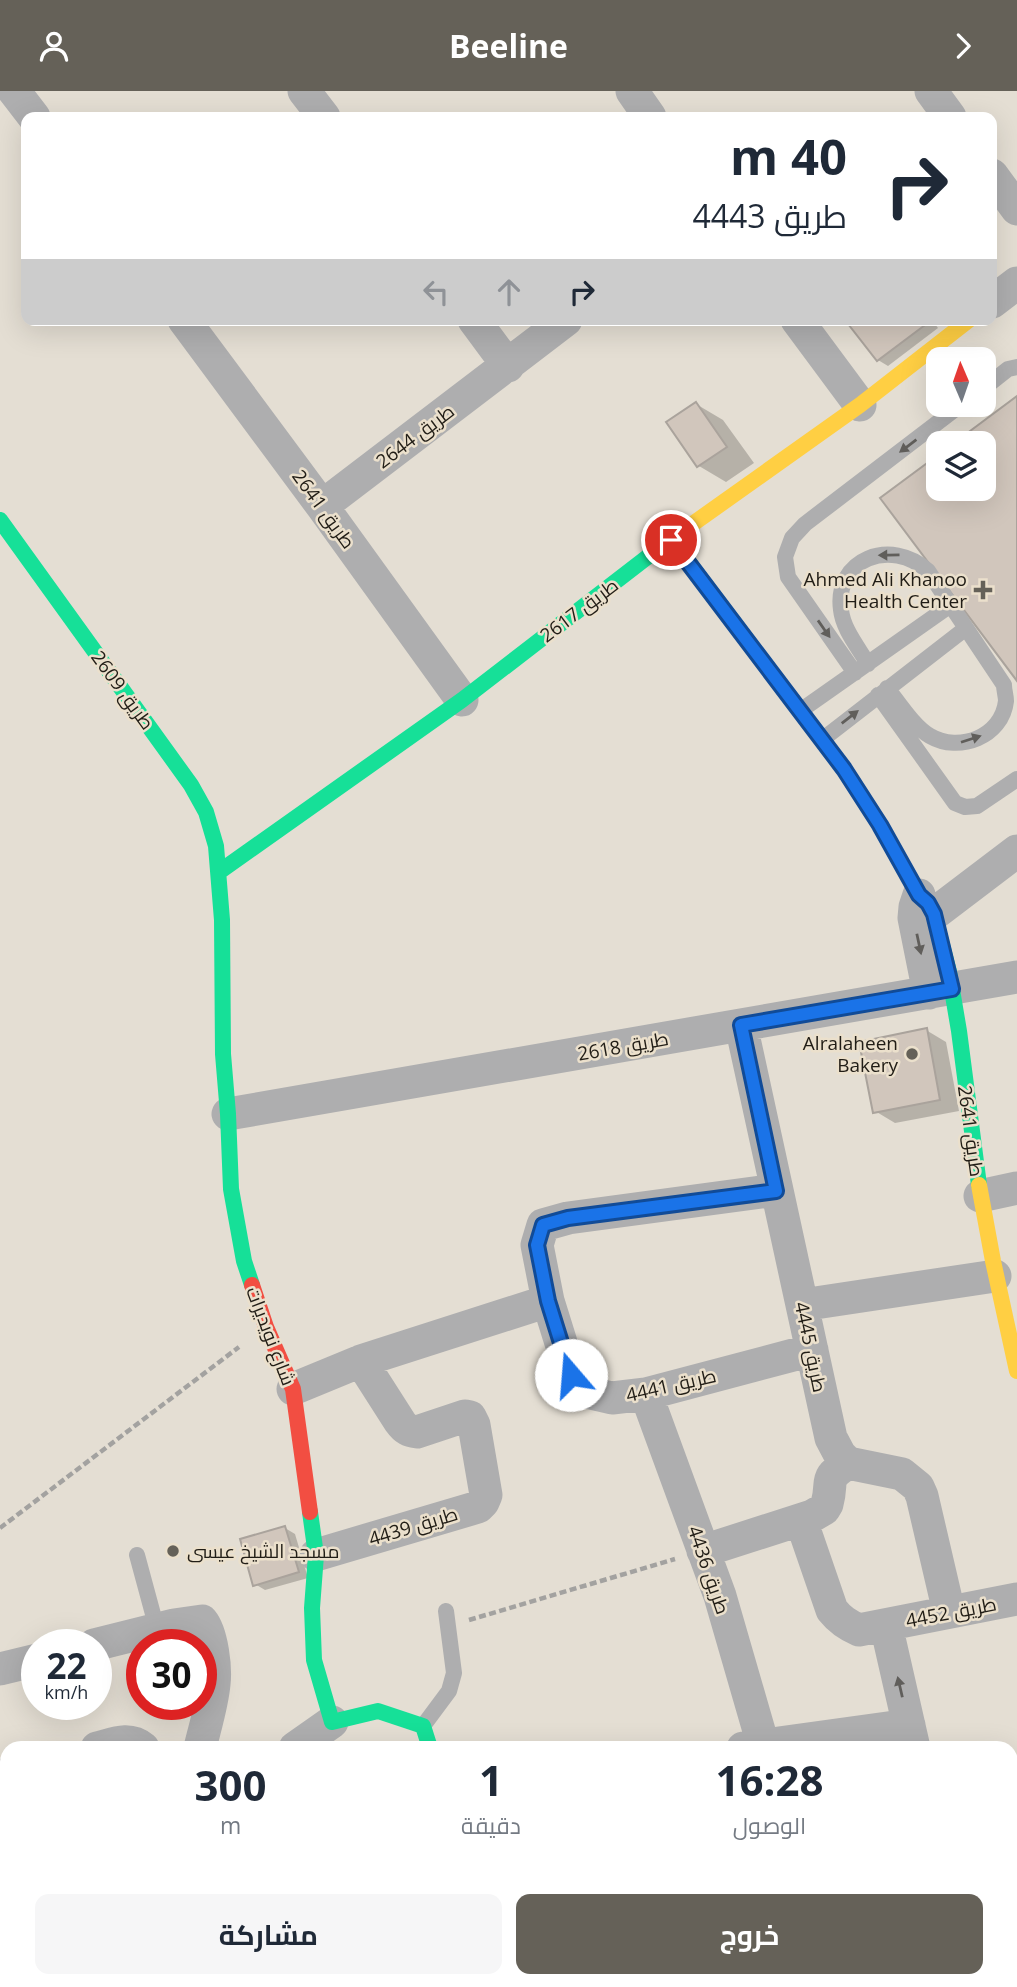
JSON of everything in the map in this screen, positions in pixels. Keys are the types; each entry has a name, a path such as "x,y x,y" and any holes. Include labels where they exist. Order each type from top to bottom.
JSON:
{"street":[{"path":"14,91 30,112"},
{"path":"304,91 320,112"},
{"path":"632,91 647,112"},
{"path":"931,91 946,112"},
{"path":"997,183 1017,209"},
{"path":"997,298 1017,283"},
{"name":"طريق 2641","path":"188,326 462,700"},
{"path":"478,326 508,366"},
{"name":"طريق 2644","path":"322,506 558,326"},
{"path":"801,326 860,405"},
{"name":"طريق 2617","path":"219,872 462,700 671,540 860,405 961,326"},
{"name":"طريق 2609","path":"0,520 191,785 206,812 216,846 219,872"},
{"path":"671,540 844,769 927,905 1017,851"},
{"name":"شارع نويديرات","path":"219,872 223,1053 231,1189 244,1261 266,1327 293,1389 316,1555 312,1608 314,1660 332,1722"},
{"name":"طريق 2641","path":"927,905 915,907 914,918 941,991 995,1276 1017,1371"},
{"name":"طريق 2618","path":"228,1114 1017,977"},
{"name":"طريق 4445","path":"741,1025 831,1438 840,1455 848,1462"},
{"path":"980,1196 1017,1188"},
{"name":"طريق 4441","path":"776,1191 568,1218 543,1225 537,1245 548,1301 571,1375 586,1392 612,1398 646,1394 812,1350"},
{"path":"802,1305 995,1276"},
{"path":"293,1389 360,1361 548,1301"},
{"name":"طريق 4439","path":"316,1555 478,1507 486,1495 474,1425 470,1417 465,1416 418,1432 404,1428 360,1361"},
{"name":"طريق 4436","path":"646,1394 720,1596 756,1741"},
{"path":"703,1551 801,1520 824,1509 829,1498 832,1474 848,1462 902,1474 918,1487 922,1496 949,1612"},
{"name":"طريق 4452","path":"801,1520 832,1610 848,1626 859,1630 1017,1599"},
{"path":"157,1629 191,1621 202,1621 208,1629"},
{"path":"842,1741 912,1736 886,1625"},
{"path":"0,1669 21,1664"},
{"path":"305,1741 332,1722 378,1711 423,1726 428,1741"},
{"path":"201,1741 206,1720"}],"lane":[{"path":"996,378 1008,369 1017,367"},
{"path":"862,668 788,577 785,557 792,538 805,524 945,417"},
{"path":"862,668 843,620 841,595 850,573 859,563 870,557 895,554 919,562 928,571 1004,685 1006,701 1002,713 988,733 965,743 952,743 929,736 882,692"},
{"path":"800,711 945,609"},
{"path":"822,739 961,632"},
{"path":"882,692 955,803 965,807 977,806 1017,779"},
{"path":"137,1555 157,1629"},
{"path":"423,1726 449,1691 454,1673 447,1619"}],"path":[{"path":"0,1528 266,1327"},
{"path":"447,1619 703,1551"}],"building":[{"path":"850,326 924,326 877,361"},
{"name":"Ahmed Ali Khanoo Health Center","path":"1017,396 1017,681 880,498 926,464 926,501 996,501 996,431 970,431 989,417 996,417 996,412"},
{"path":"696,402 727,447 697,467 666,422"},
{"path":"927,1028 940,1100 873,1113 859,1042"},
{"path":"285,1526 299,1572 253,1586 240,1539"}],"traffic: fast":[{"path":"0,520 191,785 206,812 216,846 222,920 223,1054 231,1189 244,1261 252,1285"},
{"path":"671,539 844,769 880,825 919,895 928,903 934,914 949,972 959,1031 979,1185"},
{"path":"219,872 462,700 663,545"},
{"path":"310,1512 316,1555 312,1608 314,1660 332,1722 378,1711 423,1726 428,1741"}],"traffic: slow":[{"path":"663,545 860,405 961,326"},
{"path":"979,1185 1017,1371"}],"traffic: jam":[{"path":"252,1285 266,1327 293,1389 310,1512"}],"place":[{"name":"Ahmed Ali Khanoo Health Center","path":"983,590"},
{"name":"Alralaheen Bakery","path":"912,1054"},
{"name":"مسجد الشيخ عيسى","path":"173,1551"}],"route":[{"path":"571,1375 548,1301 537,1245 543,1225 568,1218 776,1191 741,1025 952,989 934,914 928,903 919,895 880,825 844,769 671,540"}]}
